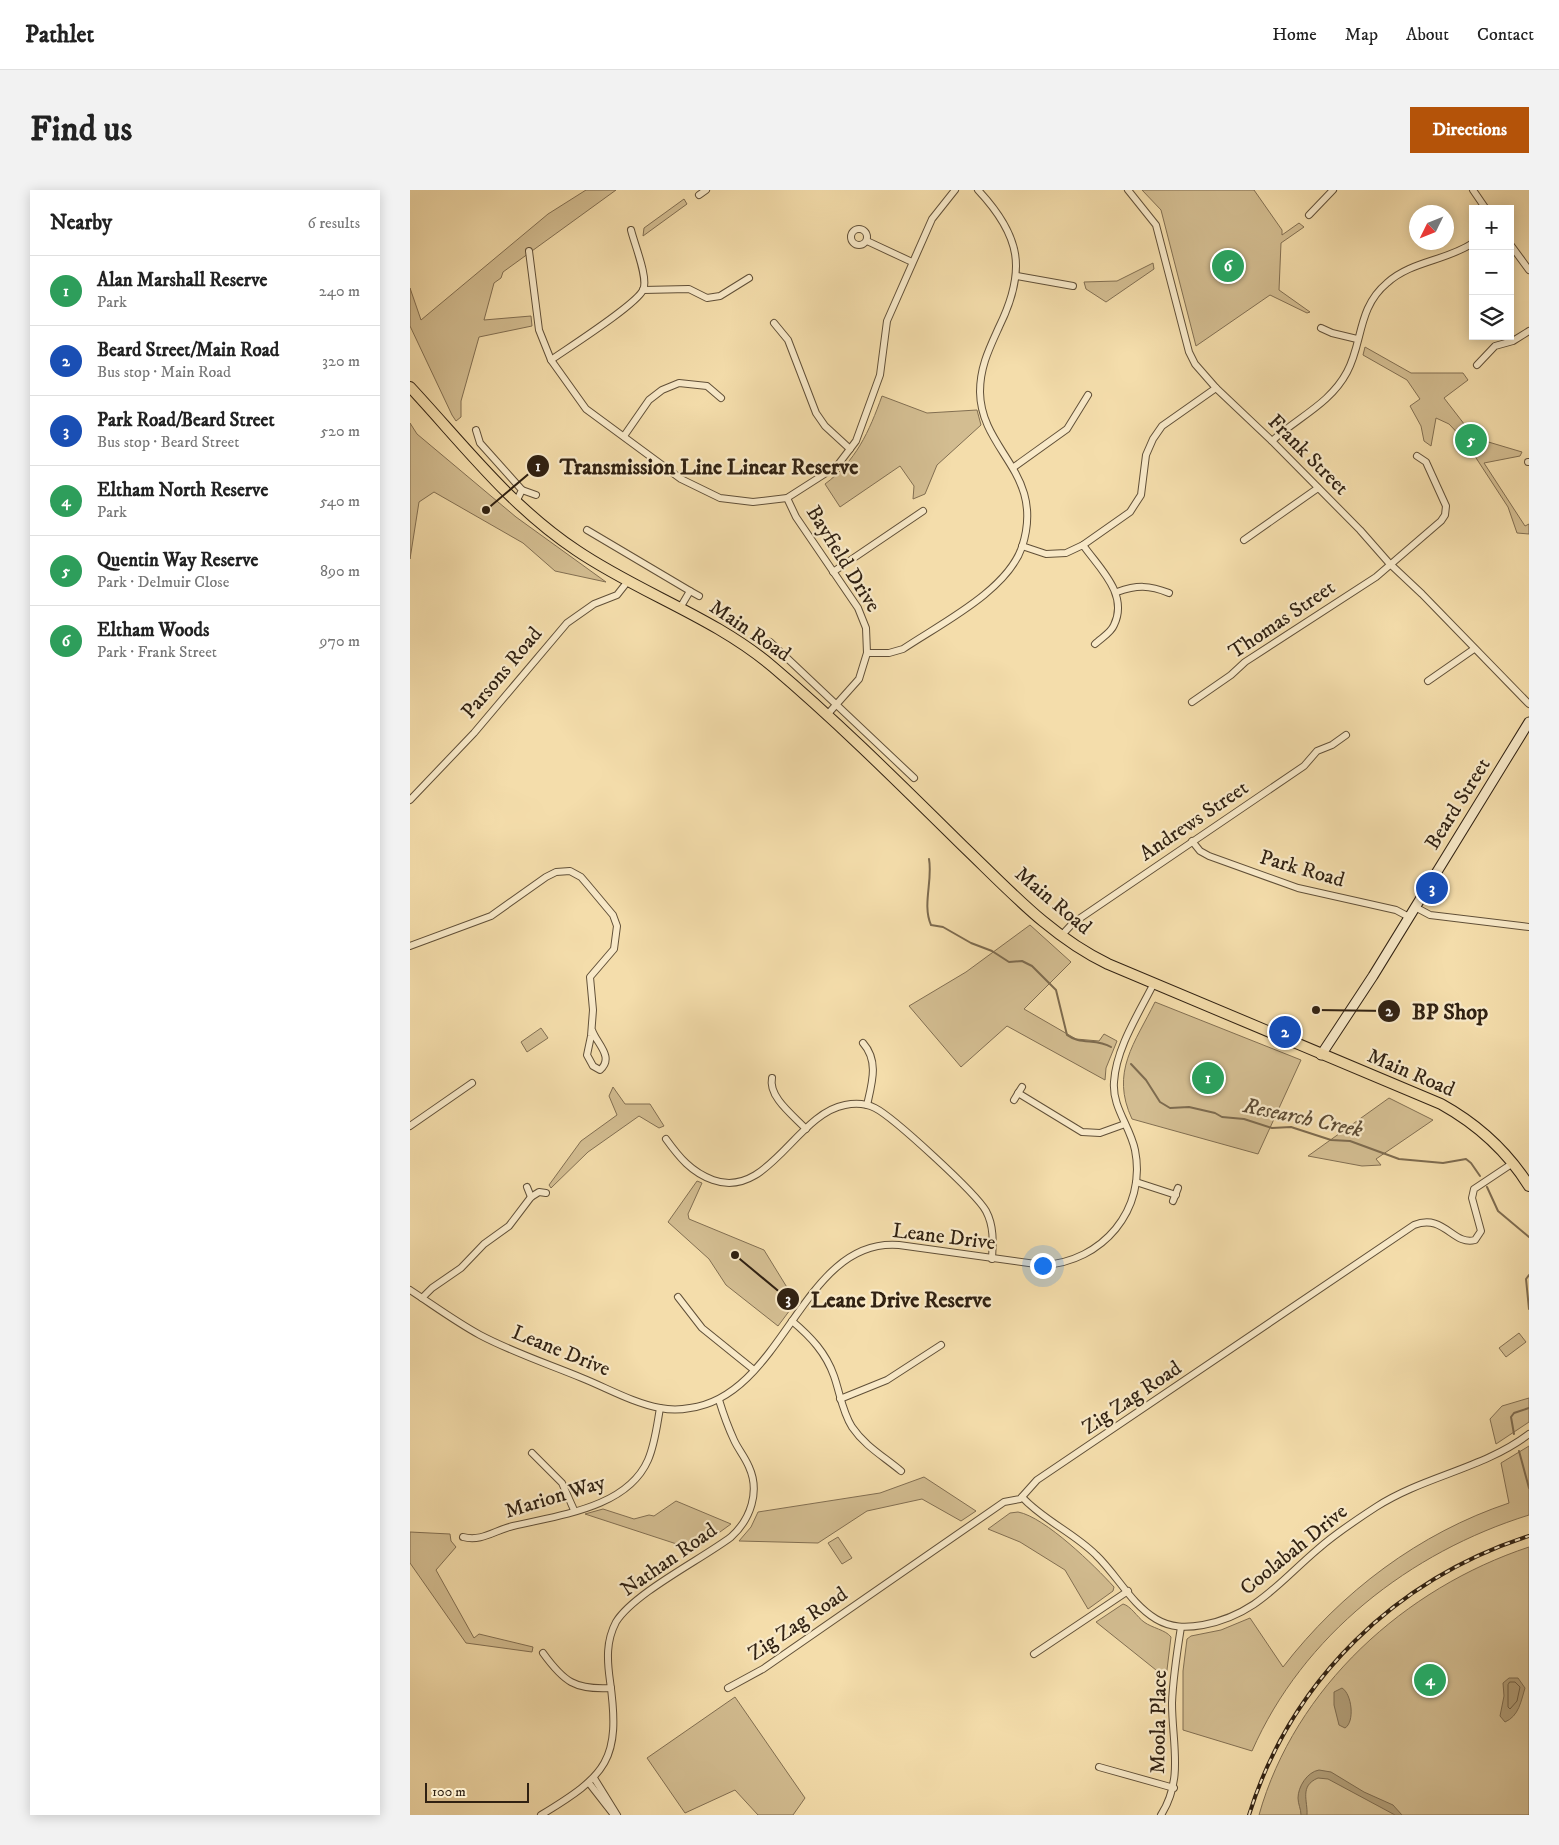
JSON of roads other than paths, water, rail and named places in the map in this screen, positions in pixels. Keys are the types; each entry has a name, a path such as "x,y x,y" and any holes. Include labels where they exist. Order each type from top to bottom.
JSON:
{"main road":[{"name":"Main Road","path":"410,386 516,502 561,540 628,581 680,608 757,654 1061,936 1096,958 1154,984 1321,1055 1417,1093 1451,1109 1481,1131 1513,1163 1529,1186"}],"street":[{"path":"699,195 706,190"},
{"path":"529,251 539,330 551,360 586,409 681,479 720,498 754,502 787,498 837,466 850,449 863,426 880,375 887,321 932,219 955,190"},
{"path":"867,653 889,653 903,649 983,596 1009,572 1022,546 1028,515 1026,497 1014,467 992,434 983,411 980,393 981,373 986,352 1011,303 1017,276 1012,239 998,212 978,190"},
{"name":"Frank Street","path":"1128,190 1156,225 1189,352 1195,364 1216,388 1272,441 1360,530 1389,564 1529,704"},
{"path":"1309,214 1333,190"},
{"path":"1473,190 1483,205"},
{"path":"551,360 630,304 643,290 645,280 631,230"},
{"path":"867,241 912,262"},
{"path":"1272,441 1322,404 1336,390 1350,364 1363,318 1372,301 1387,283 1420,264 1456,252 1469,245"},
{"path":"1514,249 1529,270"},
{"path":"1017,276 1073,286"},
{"path":"643,290 689,289 708,298 720,296 749,278"},
{"path":"774,323 788,340 816,413 825,426 850,449"},
{"path":"1321,328 1332,333 1357,338"},
{"path":"1477,366 1495,346 1513,340 1529,331"},
{"path":"624,436 649,400 662,390 679,384 707,386 721,398"},
{"path":"1022,546 1046,554 1066,553 1083,545 1130,512 1141,494 1146,455 1153,439 1162,426 1216,388"},
{"path":"1014,467 1067,429 1088,395"},
{"path":"476,430 480,443 522,490 536,495"},
{"name":"Thomas Street","path":"1192,702 1231,675 1245,662 1376,577 1441,521 1445,515 1446,506 1426,462 1417,456"},
{"path":"1244,540 1318,488"},
{"path":"516,502 522,490"},
{"name":"Bayfield Drive","path":"787,498 796,517 858,608 866,628 867,653 859,679 826,716"},
{"path":"833,572 923,511"},
{"name":"Main Road","path":"587,530 699,596"},
{"path":"1083,545 1117,592 1118,612 1115,624 1094,644"},
{"name":"Parsons Road","path":"410,800 474,733 562,628 582,611 620,593 628,581"},
{"path":"1117,592 1136,586 1152,586 1169,593"},
{"name":"Main Road","path":"680,608 690,591"},
{"name":"Main Road","path":"770,642 914,778"},
{"path":"1428,681 1474,649"},
{"name":"Beard Street","path":"1321,1055 1409,917 1529,722"},
{"name":"Andrews Street","path":"1061,936 1073,923 1304,766 1317,751 1332,745 1346,734"},
{"name":"Park Road","path":"1192,842 1200,851 1208,856 1298,888 1396,910 1409,917"},
{"path":"410,946 491,916 546,877 561,871 570,871 581,877 613,915 618,931 614,949 590,978 593,1005 592,1030 587,1055 593,1066 600,1070 604,1065 605,1053 592,1030"},
{"path":"1415,907 1430,915 1529,927"},
{"name":"Leane Drive","path":"410,1290 494,1342 660,1408 689,1408 719,1400 736,1388 754,1370 838,1265 852,1254 865,1248 892,1244 1043,1265 1068,1262 1087,1254 1106,1240 1122,1222 1132,1202 1136,1182 1135,1151 1115,1100 1115,1071 1122,1051 1154,984"},
{"path":"863,1043 870,1053 873,1068 867,1105"},
{"path":"772,1078 772,1086 777,1097 806,1129"},
{"path":"410,1126 472,1083"},
{"path":"1014,1100 1020,1090 1082,1132 1100,1133 1125,1124"},
{"path":"666,1139 678,1156 694,1171 717,1182 734,1184 745,1181 756,1174 824,1113 836,1107 850,1104 867,1105 893,1120 982,1204 992,1227 992,1259"},
{"name":"Zig Zag Road","path":"728,1688 763,1669 1004,1502 1022,1497 1037,1480 1414,1225 1422,1222 1434,1222 1462,1239 1475,1240 1481,1231 1472,1198 1474,1189 1513,1163"},
{"path":"1136,1182 1176,1195"},
{"path":"527,1187 531,1197"},
{"path":"422,1298 432,1288 461,1268 484,1244 509,1226 531,1197 536,1193 546,1193"},
{"path":"678,1297 702,1328 754,1370"},
{"path":"792,1321 810,1337 824,1354 831,1367 840,1399 849,1420 860,1438 876,1453 901,1471"},
{"path":"840,1399 887,1380 941,1345"},
{"name":"Nathan Road","path":"592,1780 604,1762 613,1737 614,1714 608,1666 608,1643 612,1630 623,1613 645,1594 731,1537 742,1526 750,1510 754,1490 751,1472 730,1432 719,1400"},
{"name":"Marion Way","path":"463,1538 479,1539 509,1527 536,1522 613,1497 635,1480 650,1454 660,1408"},
{"name":"Coolabah Drive","path":"1022,1497 1032,1507 1085,1544 1152,1616 1168,1625 1181,1627 1217,1622 1248,1609 1272,1592 1325,1543 1382,1503 1404,1491 1486,1459 1529,1434"},
{"path":"532,1453 562,1483 574,1510"},
{"path":"1034,1654 1128,1591"},
{"name":"Moola Place","path":"1162,1815 1174,1788 1177,1765 1172,1702 1181,1627"},
{"path":"543,1653 557,1672 571,1683 589,1688 611,1688"},
{"path":"1099,1767 1174,1788"},
{"path":"541,1815 592,1780 616,1815"}],"water":[{"path":"1509,1678 1518,1678 1525,1688 1521,1703 1516,1712 1505,1722 1500,1716 1504,1696 1503,1683"},
{"path":"1342,1688 1348,1696 1351,1708 1350,1720 1345,1728 1339,1725 1334,1705 1334,1692"},
{"path":"1319,1770 1331,1772 1364,1792 1393,1805 1402,1815 1395,1815 1328,1779 1318,1778 1308,1785 1306,1790 1307,1815 1301,1815 1298,1798 1300,1789 1307,1777"}],"waterway":[{"name":"Research Creek","path":"929,859 930,875 927,909 931,925 943,927 971,943 992,951 1009,962 1022,961 1032,966 1056,990 1067,1035 1077,1040 1106,1044 1111,1047"},
{"name":"Research Creek","path":"1131,1064 1146,1080 1160,1102 1170,1108 1189,1107 1215,1113 1222,1117 1244,1119 1272,1128 1291,1127 1331,1140 1350,1141 1399,1159 1443,1163 1466,1159 1480,1176"},
{"name":"Research Creek","path":"1487,1187 1498,1211 1529,1237"},
{"name":"Research Creek","path":"1529,1275 1526,1279 1529,1309"},
{"name":"Research Creek","path":"1514,1434 1511,1417 1514,1413 1529,1408"},
{"name":"Research Creek","path":"1519,1451 1529,1488"}],"railway":[{"path":"1249,1815 1268,1766 1292,1720 1321,1679 1355,1641 1393,1608 1435,1579 1481,1555 1529,1536"}],"place":[{"name":"Eltham Woods","path":"1228,266"},
{"name":"Quentin Way Reserve","path":"1471,440"},
{"name":"Transmission Line Linear Reserve","path":"486,510"},
{"name":"Park Road/Beard Street","path":"1432,888"},
{"name":"BP Shop","path":"1316,1010"},
{"name":"Beard Street/Main Road","path":"1285,1032"},
{"name":"Alan Marshall Reserve","path":"1208,1078"},
{"name":"Leane Drive Reserve","path":"735,1255"},
{"name":"Eltham North Reserve","path":"1430,1680"}]}
